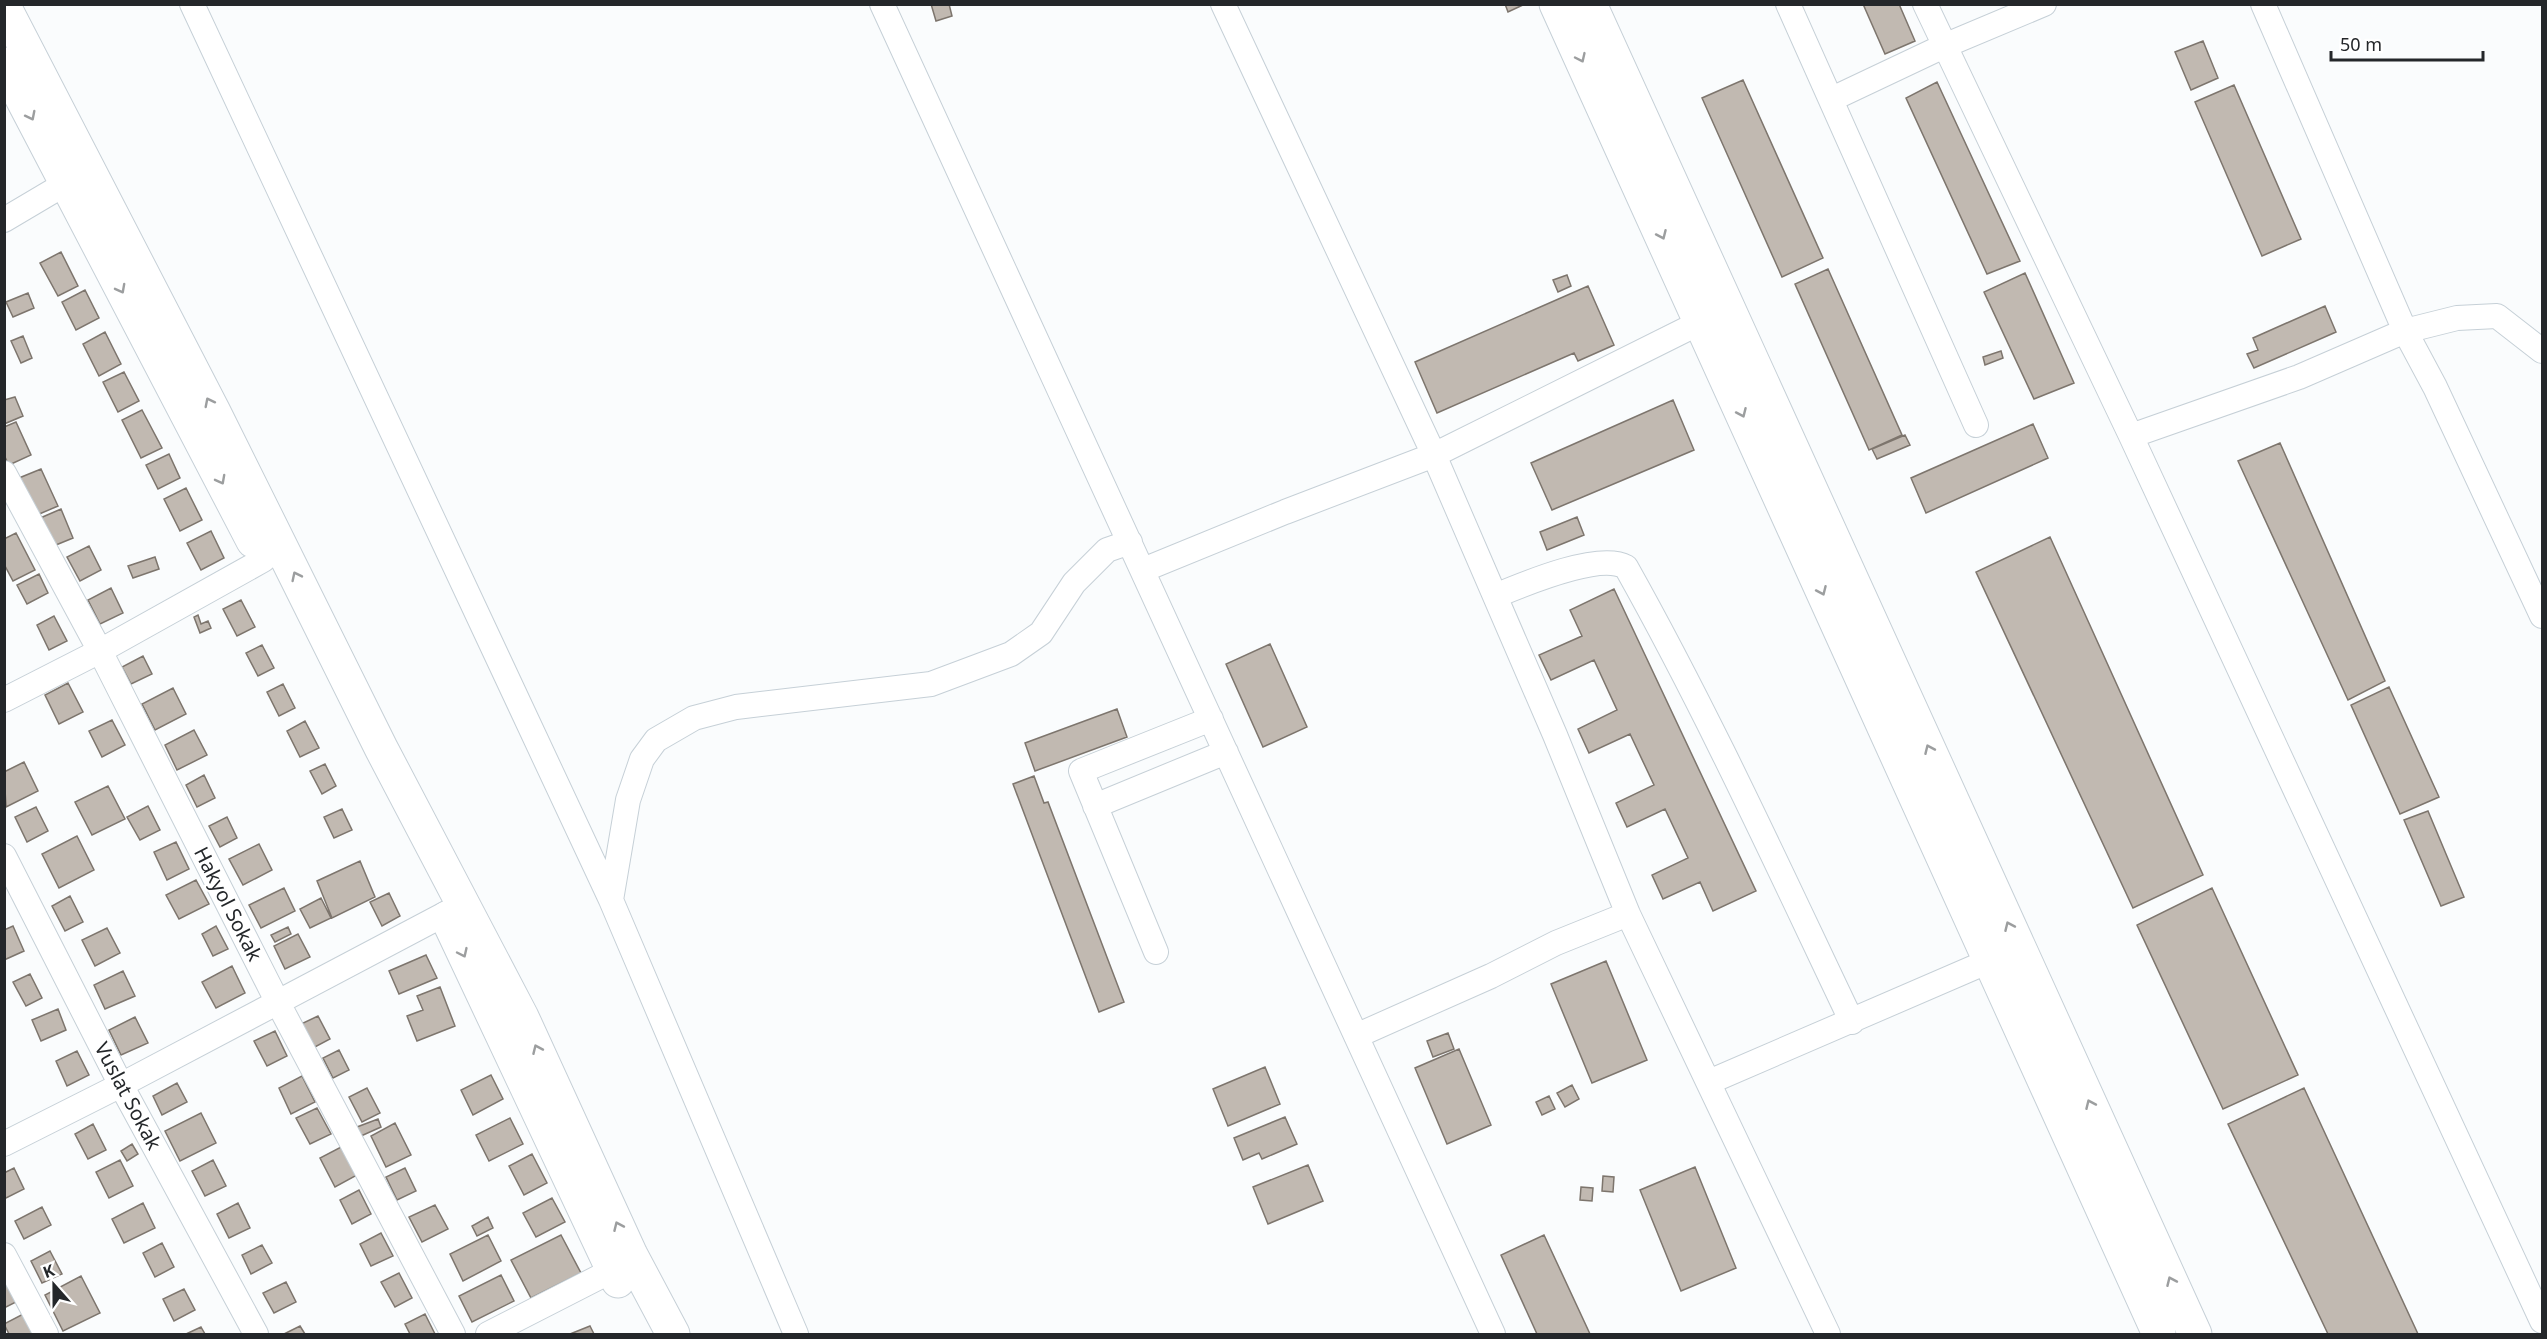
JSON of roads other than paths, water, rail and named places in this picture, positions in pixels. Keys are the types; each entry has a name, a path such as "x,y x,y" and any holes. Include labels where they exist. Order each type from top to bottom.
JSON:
{"street":[{"path":"192,4 611,900 796,1335"},
{"path":"882,4 1493,1335"},
{"path":"1223,4 1434,455 1555,735 1628,914 1828,1335"},
{"path":"1788,4 1976,426"},
{"path":"1925,4 2131,436 2542,1321"},
{"path":"1832,99 1944,46 2044,4"},
{"path":"2263,4 2405,331 2436,387 2542,616"},
{"path":"4,6 77,176 454,910 622,1263 647,1335"},
{"path":"1574,8 1701,322 2159,1335"},
{"path":"1574,8 2195,1335"},
{"path":"4,64 77,176"},
{"path":"4,220 77,176"},
{"path":"2131,436 2299,377 2405,331 2457,318 2497,316 2542,351"},
{"path":"1143,570 1434,455 1701,322"},
{"name":"Hakyol Sokak","path":"4,473 100,651 277,1001 453,1335"},
{"path":"611,900 627,800 642,759 656,740 694,718 736,707 931,684 1011,654 1041,633 1074,583 1107,550 1130,542"},
{"path":"4,700 100,651 272,552"},
{"path":"1495,596 1550,574 1617,562 1626,567 1661,628 1738,783 1852,1022"},
{"path":"1156,952 1081,771 1211,719"},
{"path":"1095,806 1226,752"},
{"name":"Vuslat Sokak","path":"4,856 121,1085 256,1335"},
{"path":"4,1144 454,910"},
{"path":"1356,1036 1556,943 1628,914"},
{"path":"1709,1082 1989,961"},
{"path":"4,1255 46,1335"},
{"path":"488,1335 622,1263"},
{"path":"622,1263 673,1335"}]}
